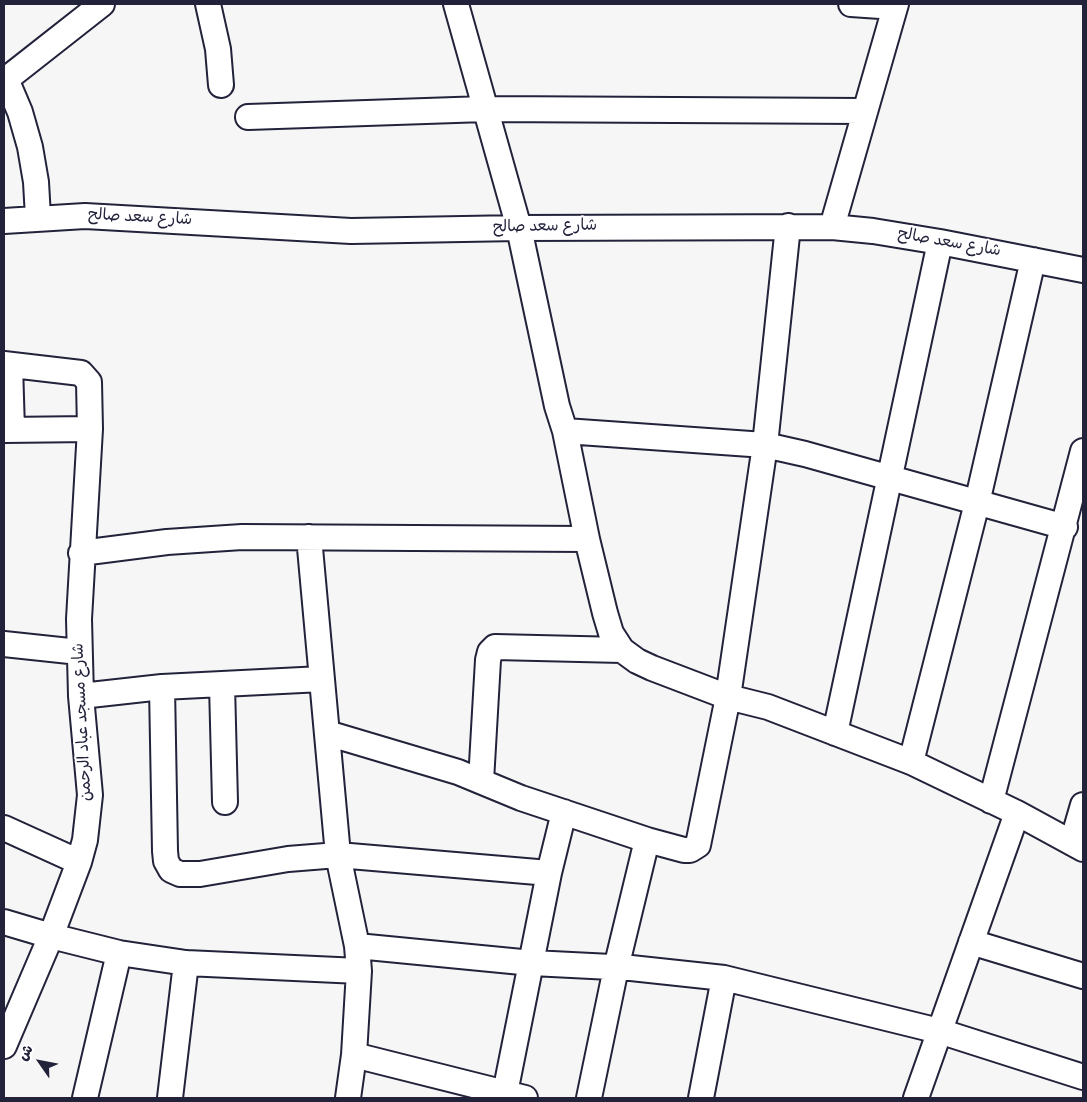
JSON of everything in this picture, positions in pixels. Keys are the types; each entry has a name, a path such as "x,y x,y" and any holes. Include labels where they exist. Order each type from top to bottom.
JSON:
{"street":[{"path":"38,217 36,182 30,147 20,112 5,80 102,4"},
{"path":"208,4 218,50 221,85"},
{"path":"456,4 519,228 557,406 565,431 586,539 605,613 611,633 622,650 636,661 652,668 728,697 768,707 911,762 1078,846 1083,804"},
{"path":"832,227 896,5 851,4"},
{"path":"248,117 485,109 864,111"},
{"name":"شارع سعد صالح","path":"4,221 38,217 85,216 351,231 519,228 832,227 873,231 940,242 1083,270"},
{"path":"327,733 481,781 510,794 647,840 684,850 690,850 698,845 728,697 764,445 788,226"},
{"path":"835,733 940,242"},
{"path":"911,762 976,503 1033,260"},
{"path":"7,364 8,430 90,429"},
{"name":"شارع مسجد عباد الرحمن","path":"4,1046 51,936 78,862 85,840 90,795 79,652 81,553 90,429 90,382 81,373 7,364"},
{"path":"565,431 764,445 891,478 976,503 1072,520"},
{"path":"991,801 1072,520 1083,451"},
{"path":"309,538 338,855 357,946 359,971 354,1055 348,1098"},
{"path":"81,553 204,539 586,539"},
{"path":"4,644 79,652"},
{"path":"481,781 490,652 495,648 622,650"},
{"path":"81,696 162,687 322,679"},
{"path":"222,685 225,802"},
{"path":"162,687 165,851 166,862 171,870 180,874 200,874 288,859 338,855 549,873"},
{"path":"354,1055 512,1097 532,963 549,873 564,812"},
{"path":"916,1098 1017,814"},
{"path":"4,828 78,862"},
{"path":"589,1098 616,968 647,840"},
{"path":"4,922 120,953 186,963 359,971"},
{"path":"971,942 1083,976"},
{"path":"357,946 532,963 616,968 724,978 939,1031 1083,1077"},
{"path":"85,1098 120,953"},
{"path":"170,1098 186,963"},
{"path":"701,1098 724,978"}]}
